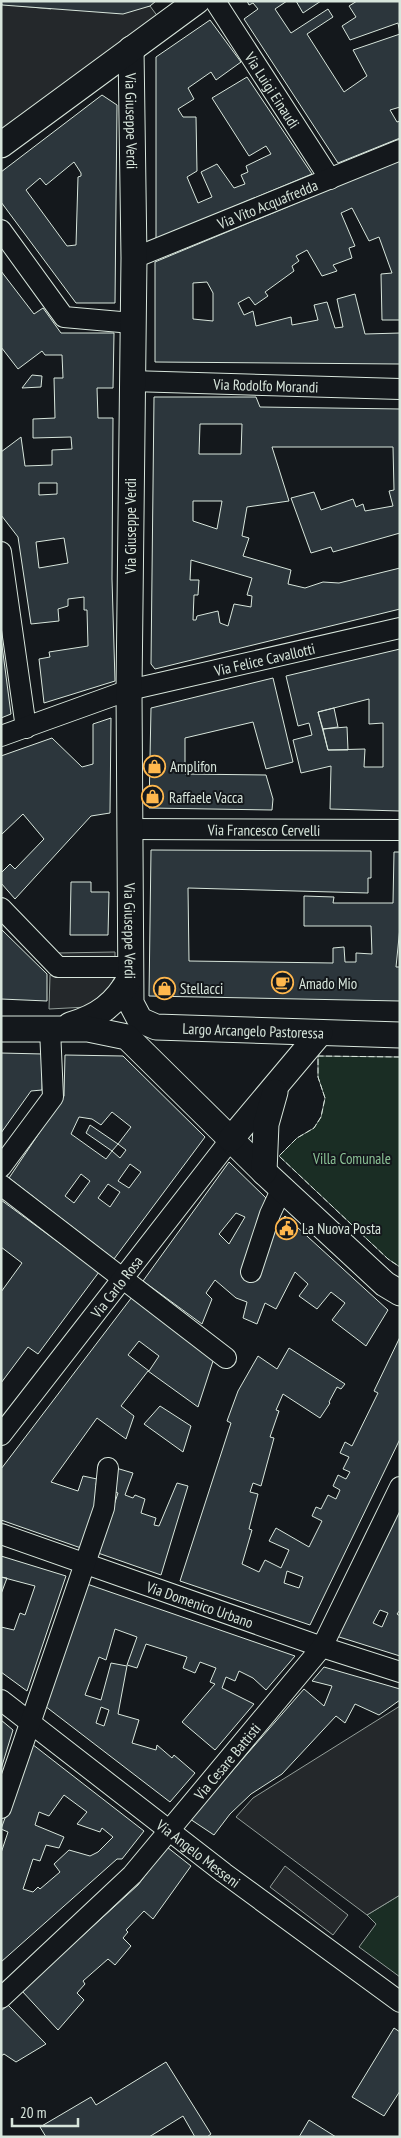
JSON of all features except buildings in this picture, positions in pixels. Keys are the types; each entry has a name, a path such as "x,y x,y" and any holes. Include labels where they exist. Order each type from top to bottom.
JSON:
{"street":[{"path":"1,144 197,1"},
{"name":"Via Luigi Einaudi","path":"215,1 330,179"},
{"name":"Via Giuseppe Verdi","path":"131,49 134,258 129,690 129,972 131,1003"},
{"name":"Via Vito Acquafredda","path":"134,258 400,150"},
{"path":"1,230 64,317 132,323"},
{"name":"Via Rodolfo Morandi","path":"132,381 400,389"},
{"path":"1,552 26,728"},
{"name":"Via Felice Cavallotti","path":"1,736 129,690 400,628"},
{"name":"Via Francesco Cervelli","path":"129,829 400,830"},
{"path":"1,908 58,967 129,972 114,1002 102,1013 85,1021 50,1029"},
{"name":"Largo Arcangelo Pastoressa","path":"131,1003 140,1020 156,1027 320,1033"},
{"path":"1,1029 88,1030 127,1037 273,1180 385,1284 400,1293"},
{"path":"1,1167 53,1097 50,1029"},
{"path":"320,1033 400,1035"},
{"name":"Largo Arcangelo Pastoressa","path":"231,1139 320,1033"},
{"name":"Largo Arcangelo Pastoressa","path":"273,1180 266,1124 277,1084"},
{"name":"Via Carlo Rosa","path":"1,1434 231,1139"},
{"path":"251,1272 270,1214 273,1180"},
{"path":"1,1185 226,1358"},
{"path":"3,1800 104,1508 108,1468"},
{"name":"Via Cesare Battisti","path":"3,1994 132,1875 322,1647 400,1487"},
{"name":"Via Domenico Urbano","path":"1,1534 322,1647 400,1672"},
{"name":"Via Angelo Messeni","path":"1,1700 169,1831 382,1991 400,2002"}],"green space":[{"name":"Villa Comunale","path":"318,1056 400,1057 400,1267 388,1259 279,1156 297,1138 314,1128 321,1117 325,1098 318,1077"},
{"path":"400,1895 400,1977 359,1947 376,1924 367,1915"}],"shaded area":[{"path":"1,4 51,9 51,7 150,6 164,25 1,145"},
{"path":"115,952 115,976 110,987 87,1007 49,1009 50,975 58,967 57,953"},
{"path":"400,1706 400,1895 367,1915 236,1817 253,1798"},
{"path":"285,1866 348,1915 333,1935 270,1887"}],"fence":[{"path":"400,1057 318,1056 318,1077 325,1098 321,1117 314,1128 297,1138 279,1156 388,1259 400,1267"}],"place":[{"name":"Amplifon","path":"154,766"},
{"name":"Raffaele Vacca","path":"153,797"},
{"name":"Amado Mio","path":"283,983"},
{"name":"Stellacci","path":"164,988"},
{"name":"La Nuova Posta","path":"286,1228"}]}
